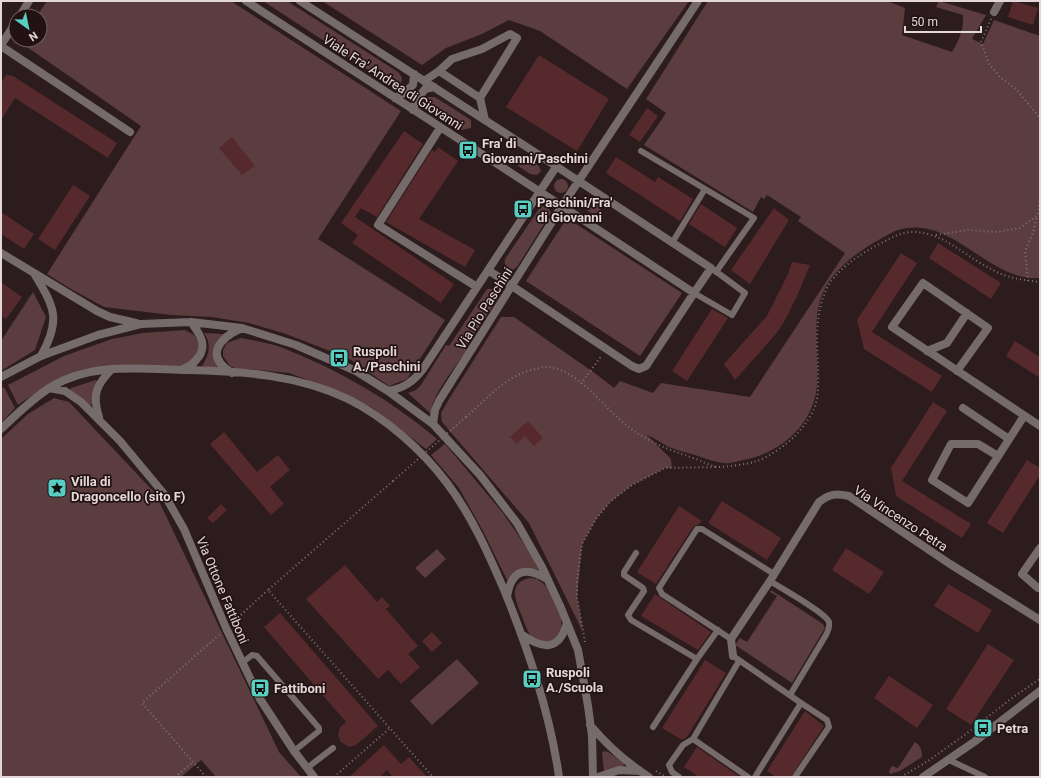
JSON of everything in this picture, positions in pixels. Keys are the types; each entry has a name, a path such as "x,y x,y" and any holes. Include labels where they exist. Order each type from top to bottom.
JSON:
{"street":[{"name":"Viale Fra' Andrea di Giovanni","path":"246,1 694,293"},
{"name":"Viale Fra' Andrea di Giovanni","path":"300,1 714,270"},
{"name":"Via Pio Paschini","path":"433,424 435,410 439,401 562,206 698,1"},
{"path":"994,12 1000,1"},
{"path":"8,34 1,45 130,132"},
{"path":"424,81 439,71 452,59 482,49 510,34 518,38 480,98"},
{"path":"439,71 480,98 485,120"},
{"path":"395,98 404,93 413,85 414,74"},
{"path":"413,110 416,101 425,89 434,87"},
{"path":"440,128 378,224 477,287"},
{"name":"Via Pio Paschini","path":"388,391 403,388 417,376 427,363 556,167"},
{"path":"1,253 96,311 110,317 141,324"},
{"path":"488,270 606,349 639,369 646,366 694,293 714,270"},
{"path":"35,274 50,300 54,316 50,339 41,356"},
{"path":"957,370 988,328 923,284 892,327 1040,426"},
{"path":"927,350 947,343 967,313"},
{"path":"178,370 187,368 195,362 200,357 203,350 200,334 191,322"},
{"path":"1,377 41,356 98,335 141,324 191,322 242,328 264,334 312,351 356,371 388,391 433,424 480,475 508,509 525,536 548,579 578,650 586,691 590,724 593,777"},
{"path":"232,373 224,368 220,362 218,357 218,348 220,343 227,335 242,328"},
{"path":"1,429 49,388 77,375 96,370 112,369 178,370 288,378 331,392 368,411 394,430 428,460 451,488 474,525 521,634 538,683 555,747 559,773 564,777"},
{"name":"Via Ottone Fattiboni","path":"100,420 95,404 96,391 102,379 112,369"},
{"name":"Via Ottone Fattiboni","path":"49,388 59,389 69,393 81,402 120,441 164,494 184,529 226,628 260,699 294,751 314,777"},
{"path":"963,408 1009,439"},
{"path":"998,456 978,444 952,444 932,480 968,503 1024,416"},
{"name":"Via Vincenzo Petra","path":"731,639 772,578 819,502 828,496 838,494 849,496 950,564 1040,620"},
{"path":"1040,548 1022,574 1038,588 1040,588"},
{"path":"506,597 510,582 516,576 524,572 533,571 548,579"},
{"path":"521,634 534,643 547,646 553,644 561,638 567,623"},
{"path":"731,639 736,659"},
{"path":"923,777 974,742 1040,690"},
{"path":"590,724 622,757 640,772 649,777"},
{"path":"598,777 619,770 640,772"}],"lane":[{"path":"641,151 754,218 714,270 745,293 732,315 694,293"},
{"path":"672,243 705,189"},
{"path":"731,639 662,594 659,588 697,529 702,529 772,578 823,614 829,622 829,628 826,635 790,695"},
{"path":"636,554 624,574 643,588 644,591 628,615 629,618 697,659"},
{"path":"653,727 697,659 718,630"},
{"path":"242,663 252,655 257,656 319,728 319,731 294,751"},
{"path":"679,777 672,772 669,765 683,745 693,739 736,659 827,720 829,727 795,777"},
{"path":"755,777 801,703"},
{"path":"693,739 748,777"},
{"path":"307,768 333,748"},
{"path":"949,760 985,777"}],"path":[{"path":"994,12 981,42 989,64 1001,78 1016,89 1040,118"},
{"path":"1028,281 1025,251 1033,233 1038,215 1040,197"},
{"path":"936,236 968,230 997,232 1020,228 1038,215"},
{"path":"586,646 577,597 576,581 582,544 596,520 610,502 632,484 665,468 718,467 753,463 787,444 802,428 815,408 819,384 818,322 820,305 828,286 843,268 862,253 896,236 907,232 916,232 936,236 991,269 1008,277 1040,282"},
{"path":"581,384 606,349"},
{"path":"206,777 142,703 268,590 511,378 527,370 546,367 564,372 581,384 638,434 664,448 718,467"},
{"path":"268,590 433,777"},
{"path":"901,777 928,761 1012,698 1040,679"},
{"path":"334,777 390,728"},
{"path":"175,777 193,762"},
{"path":"652,769 666,777"}],"shaded area":[{"path":"47,1 231,1 401,111 318,239 445,320 407,379 389,386 348,358 286,334 249,323 212,317 171,315 104,307 47,274 141,126 28,48 48,48 48,8 42,8"},
{"path":"263,1 287,1 398,72 402,79 400,85 393,86"},
{"path":"322,1 689,1 627,89 540,31 509,20 482,34 446,48 422,65"},
{"path":"708,1 887,1 905,8 902,35 952,52 957,43 963,25 963,15 936,7 939,1 986,15 972,39 983,44 994,20 1040,36 1040,278 1021,276 1003,270 952,238 934,230 915,227 895,231 854,256 830,281 820,301 816,322 817,386 809,413 793,435 771,451 744,460 726,463 712,461 674,449 647,435 671,459 672,468 665,468 632,485 610,502 596,519 582,544 577,597 583,632 529,523 442,422 441,413 501,317 514,317 614,388 620,381 653,393 661,383 750,397 845,253 798,221 801,217 767,195 764,199 761,197 753,212 644,145 666,113 646,99"},
{"path":"435,97 471,120 471,128 462,130 430,109 425,103 426,98"},
{"path":"524,156 539,166 541,171 537,175 530,174 518,166 516,157"},
{"path":"561,179 566,181 568,186 566,191 561,193 556,191 554,186 556,181"},
{"path":"583,197 590,198 599,204 601,212 592,214 582,206 580,201"},
{"path":"541,206 548,207 551,213 517,267 511,271 506,266 505,259"},
{"path":"567,218 682,293 640,356 526,281"},
{"path":"487,289 495,289 498,294 498,298 465,348 467,350 439,390 432,407 431,414 408,393 416,390 421,385 446,345 449,346"},
{"path":"33,292 46,317 35,350 1,371 1,341"},
{"path":"185,330 194,335 200,345 196,357 184,366 141,365 64,377 18,405 8,385 64,356 112,339 143,333"},
{"path":"204,333 224,334 215,344 214,352 215,359 221,369 202,366 209,350 208,342"},
{"path":"241,338 268,343 283,348 344,376 401,411 437,439 426,449 374,409 341,392 289,373 237,369 230,366 223,356 223,350 227,343"},
{"path":"96,380 98,382 91,406 89,407 70,390 71,388"},
{"path":"4,387 15,408 1,423 1,389"},
{"path":"54,398 69,402 155,493 279,752 301,777 216,777 201,760 181,777 3,777 1,774 1,439 28,414"},
{"path":"445,444 503,513 527,548 539,570 528,569 521,571 508,582 483,531 459,488 431,455"},
{"path":"437,549 446,559 425,578 415,568"},
{"path":"530,578 537,579 548,589 561,618 562,631 551,643 535,640 530,635 515,597 518,584 523,580"},
{"path":"771,590 823,624 825,628 792,683 735,645 740,638 747,642 777,596 770,592"},
{"path":"457,659 479,683 432,725 410,701"},
{"path":"915,742 921,748 922,757 900,771 890,774 889,771 892,766 898,768"},
{"path":"604,751 608,752 622,762 624,764 623,767 604,771 602,753"}],"building":[{"path":"1013,1 1038,8 1033,25 1008,17"},
{"path":"539,55 609,99 577,151 506,107"},
{"path":"6,75 13,76 117,143 108,158 15,98 1,120 1,83"},
{"path":"647,108 658,116 640,142 629,135"},
{"path":"404,131 423,144 377,217 361,208 355,217 454,284 441,303 352,243 358,235 341,223"},
{"path":"232,137 255,166 242,175 219,148"},
{"path":"438,147 458,161 419,219 475,250 465,267 386,222 432,150 435,152"},
{"path":"616,157 655,182 658,177 693,199 680,221 606,173"},
{"path":"73,185 90,196 55,250 38,239"},
{"path":"701,204 737,228 725,247 689,224"},
{"path":"774,208 789,220 750,284 731,270"},
{"path":"1,212 34,234 24,249 1,234"},
{"path":"938,243 1001,283 991,299 929,258"},
{"path":"901,253 917,263 872,332 942,376 932,392 864,349 857,320"},
{"path":"792,262 810,265 797,296 784,322 775,335 735,380 724,364 767,316 788,274"},
{"path":"1,282 22,297 6,319 1,316"},
{"path":"712,309 728,318 687,381 672,371"},
{"path":"1015,341 1040,357 1040,378 1006,356"},
{"path":"933,402 947,411 902,481 971,524 962,538 896,496 891,468"},
{"path":"528,421 543,438 534,446 525,436 517,444 510,437"},
{"path":"224,432 257,472 278,455 290,470 270,487 284,504 271,515 210,444"},
{"path":"1027,460 1040,468 1040,475 1003,533 987,523"},
{"path":"722,501 781,538 767,560 708,523"},
{"path":"221,504 227,510 213,523 207,518"},
{"path":"679,506 702,521 693,527 656,584 637,572"},
{"path":"846,548 884,572 869,594 832,570"},
{"path":"345,565 377,602 382,597 390,606 386,609 418,646 408,654 420,667 401,684 388,670 378,679 306,599"},
{"path":"948,584 992,610 978,633 934,606"},
{"path":"655,594 711,632 698,650 641,616"},
{"path":"280,613 378,726 356,745 349,747 340,741 338,734 340,727 346,722 264,627"},
{"path":"432,632 442,643 432,652 422,641"},
{"path":"988,644 1014,660 971,725 946,709"},
{"path":"705,660 726,673 687,737 682,740 662,728"},
{"path":"889,676 933,705 917,728 874,698"},
{"path":"805,711 824,726 791,777 776,777 767,771"},
{"path":"384,745 401,764 409,757 427,777 393,777 387,770 380,777 349,777"},
{"path":"697,747 740,777 699,777 684,767"}],"place":[{"name":"Fra' di Giovanni/Paschini","path":"468,150"},
{"name":"Paschini/Fra' di Giovanni","path":"523,209"},
{"name":"Ruspoli A./Paschini","path":"339,358"},
{"name":"Villa di Dragoncello (sito F)","path":"57,488"},
{"name":"Ruspoli A./Scuola","path":"532,679"},
{"name":"Fattiboni","path":"260,688"},
{"name":"Petra","path":"983,728"}]}
